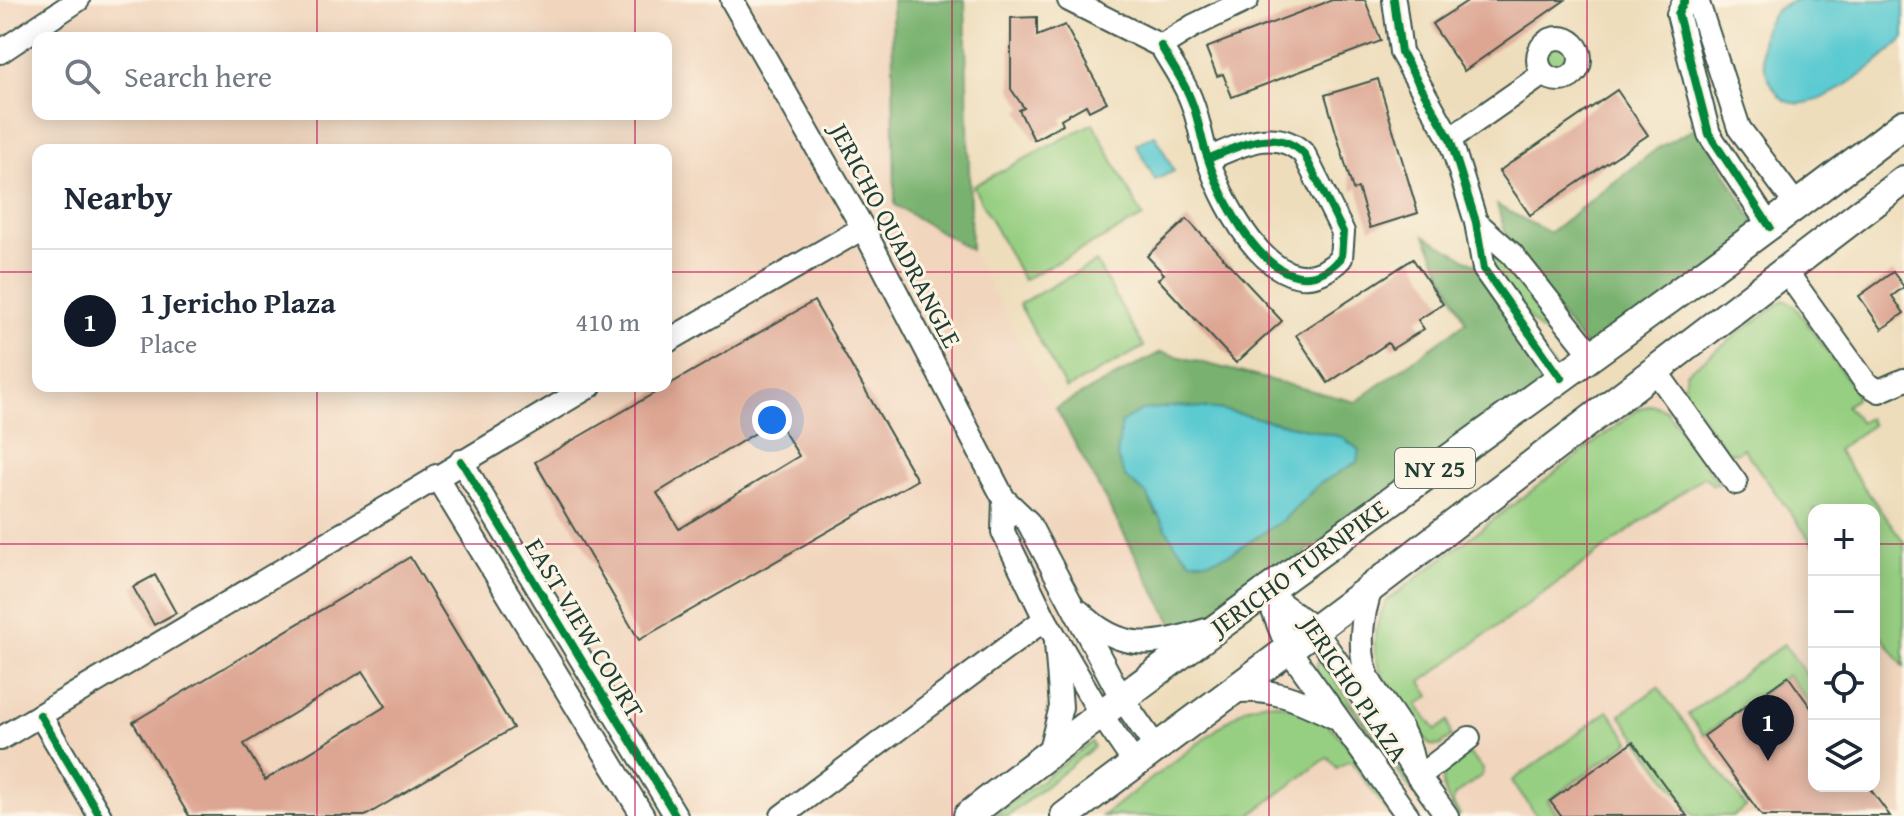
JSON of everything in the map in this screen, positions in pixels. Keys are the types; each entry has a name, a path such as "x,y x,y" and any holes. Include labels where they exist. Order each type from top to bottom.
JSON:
{"main road":[{"name":"JERICHO TURNPIKE","path":"968,816 1110,705 1770,227 1904,124"},
{"name":"NY 25","path":"1065,816 1287,647 1372,587 1904,180"}],"street":[{"path":"0,52 78,0"},
{"name":"JERICHO QUADRANGLE","path":"732,0 863,228 1004,499 1028,522 1073,606 1110,705"},
{"path":"1069,0 1161,46 1191,99 1208,159 1232,211 1263,253 1285,274 1301,279 1318,276 1341,258 1343,232 1304,154 1294,143 1271,139 1242,144 1208,159"},
{"path":"1161,46 1247,0"},
{"path":"1394,0 1401,52 1450,139 1476,222 1484,269 1561,378"},
{"path":"1685,0 1678,14 1709,134 1770,227"},
{"path":"1697,0 1739,128 1797,206"},
{"path":"1450,139 1543,74"},
{"path":"1476,222 1512,254 1592,355"},
{"path":"672,339 863,228"},
{"path":"1785,270 1866,383 1879,391 1904,380"},
{"path":"1655,370 1736,483"},
{"path":"0,739 580,392"},
{"name":"EAST VIEW COURT","path":"461,461 676,816"},
{"name":"EAST VIEW COURT","path":"436,476 643,816"},
{"name":"JERICHO QUADRANGLE","path":"1004,499 1003,532 1050,628 1146,756"},
{"path":"1372,587 1362,630 1370,682 1403,726 1417,776 1469,738"},
{"name":"JERICHO PLAZA","path":"1265,591 1313,628 1447,816"},
{"name":"JERICHO PLAZA","path":"1265,591 1287,647 1408,816"},
{"name":"JERICHO QUADRANGLE","path":"1073,606 1103,630 1128,642 1156,645 1215,628"},
{"path":"782,816 1050,628"},
{"name":"JERICHO QUADRANGLE","path":"1049,753 1061,707 1050,628"},
{"path":"1229,692 1249,689 1278,692 1336,718"},
{"path":"40,715 100,816"}],"shaded area":[{"path":"0,0 892,0 895,205 971,250 1180,638 968,816 0,816"},
{"path":"1738,322 1875,504 1808,504 1808,792 1880,792 1880,510 1904,542 1904,816 1084,816"}],"green space":[{"path":"892,0 965,0 971,250 895,205"},
{"path":"1559,43 1570,48 1575,59 1570,70 1559,75 1548,70 1543,59 1548,48"},
{"path":"1093,123 1143,217 1023,280 973,186"},
{"path":"1698,127 1761,233 1592,355 1512,254 1497,205 1549,233 1659,147"},
{"path":"1425,236 1484,269 1561,378 1180,638 1056,408 1161,352 1356,402 1466,322","holes":["1217,409 1342,437 1357,462 1319,484 1283,520 1157,515 1147,495"]},
{"path":"1490,254 1502,258 1551,325 1549,335 1538,329 1489,265"},
{"path":"1096,262 1144,347 1066,389 1019,304"},
{"path":"1784,300 1793,304 1856,391 1855,399 1846,406 1860,423 1868,418 1872,425 1837,450 1876,504 1808,504 1808,537 1743,448 1736,453 1727,451 1683,391 1686,373"},
{"path":"1653,405 1666,410 1719,484 1713,485 1704,476 1421,682 1430,696 1417,705 1436,730 1448,721 1451,737 1439,746 1430,745 1392,694 1377,659 1375,641 1378,621 1388,600 1640,408"},
{"path":"1880,509 1904,542 1904,667 1880,634"},
{"path":"1784,644 1808,677 1808,701 1788,675 1704,735 1688,714"},
{"path":"1317,662 1321,662 1434,816 1430,816 1350,706 1336,697 1316,671"},
{"path":"1658,687 1746,807 1733,816 1694,816 1620,715"},
{"path":"1266,702 1306,712 1330,726 1397,816 1391,816 1350,760 1337,768 1328,757 1249,816 1102,816 1245,708"},
{"path":"1608,711 1630,741 1548,801 1558,816 1537,816 1512,781"},
{"path":"1092,742 1094,747 1008,816 994,816"},
{"path":"1466,750 1483,769 1482,775 1454,796 1453,804 1460,815 1457,816 1444,788 1444,771 1455,757"}],"water":[{"path":"1797,0 1904,0 1904,38 1865,72 1830,94 1797,103 1783,99 1769,79 1762,43 1768,21 1775,12"},
{"path":"1155,135 1174,171 1155,180 1136,144"},
{"path":"1179,406 1217,409 1342,437 1359,450 1357,462 1319,484 1283,520 1232,553 1209,561 1191,561 1175,544 1147,495 1126,478 1117,457 1121,423 1142,410"}],"building":[{"path":"1332,0 1365,0 1381,41 1232,97 1223,74 1217,76 1206,48"},
{"path":"1469,0 1565,0 1464,71 1432,24"},
{"path":"1037,17 1037,36 1065,25 1107,102 1089,111 1086,105 1061,119 1063,124 1034,140 1019,110 1024,108 1011,89 1011,18"},
{"path":"1378,79 1418,213 1370,228 1358,188 1353,190 1325,95"},
{"path":"1617,90 1648,135 1530,215 1499,171"},
{"path":"1187,219 1282,321 1236,363 1158,279 1164,274 1147,256"},
{"path":"1413,259 1443,304 1418,320 1424,329 1392,349 1388,343 1328,383 1296,335"},
{"path":"1893,272 1904,287 1892,296 1904,313 1882,329 1859,296"},
{"path":"814,301 917,480 639,640 535,462 656,392 672,392 672,383","holes":["777,420 799,456 679,529 657,493"]},
{"path":"410,557 513,728 365,816 189,816 133,722","holes":["363,671 386,706 265,780 244,744"]},
{"path":"155,575 176,613 154,625 133,587"},
{"path":"1788,676 1808,704 1808,792 1872,792 1890,816 1762,816 1704,736"},
{"path":"1633,742 1687,816 1561,816 1550,801"}],"cycle path":[{"path":"1394,0 1401,52 1450,139 1476,222 1484,269 1561,378"},
{"path":"1685,0 1678,14 1709,134 1770,227"},
{"path":"1161,46 1188,93 1208,159 1227,204 1258,250 1277,267 1298,276 1319,274 1341,258 1343,232 1304,154 1293,145 1269,139 1245,144 1208,159"},
{"path":"461,461 676,816"},
{"path":"40,715 100,816"}],"place":[{"name":"1 Jericho Plaza","path":"1768,761"}]}
